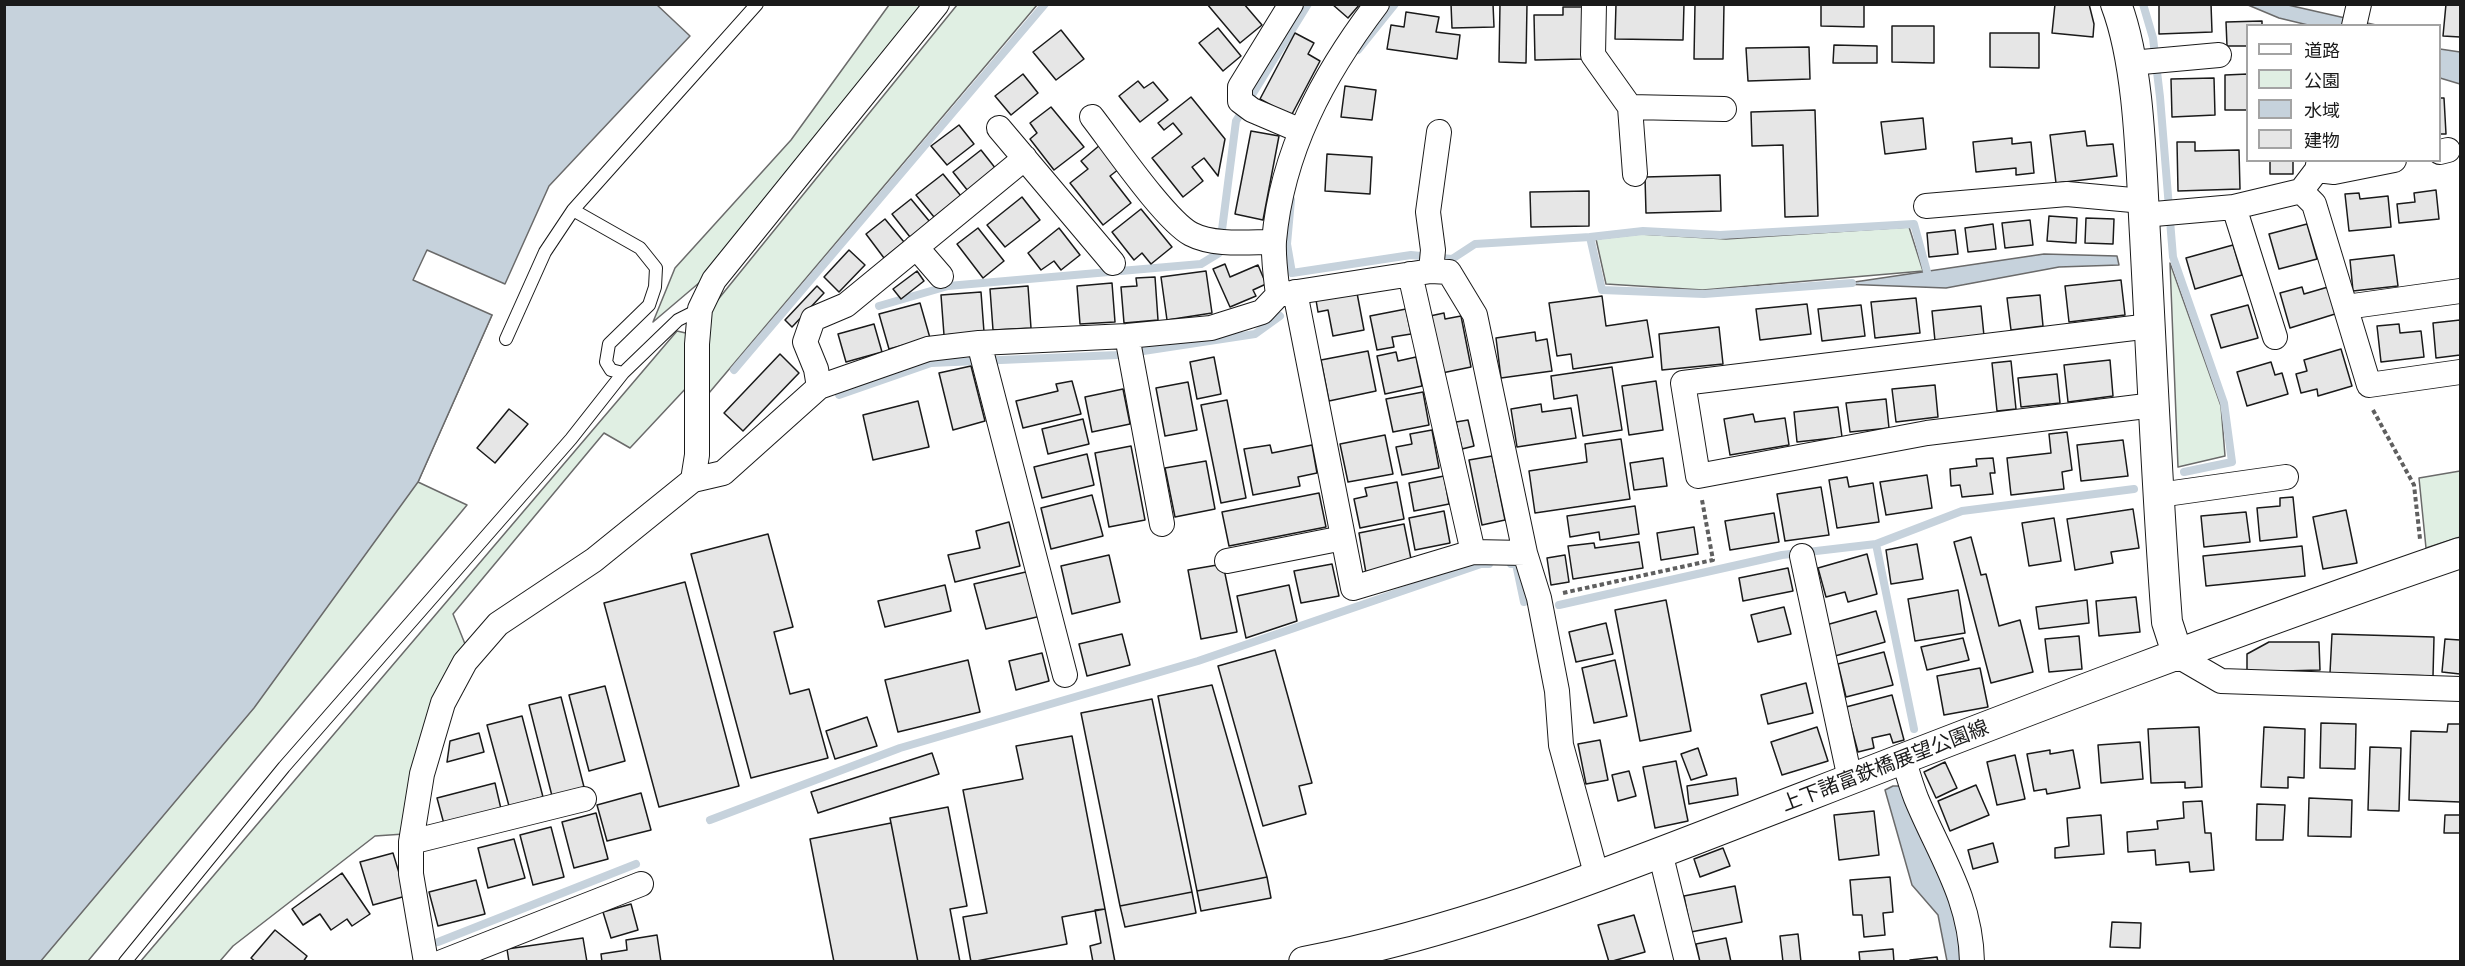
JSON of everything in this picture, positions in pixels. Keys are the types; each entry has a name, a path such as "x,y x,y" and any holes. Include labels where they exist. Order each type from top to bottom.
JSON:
{"street":[{"path":"693,480 697,455 697,344 700,309 714,280 937,4"},
{"path":"1291,4 1240,87 1246,106 1299,130"},
{"path":"1377,4 1341,51 1299,130 1283,188 1274,242 1353,588 1473,552 1525,553"},
{"path":"1594,4 1593,55 1630,107 1635,174"},
{"path":"2116,4 2149,61 2156,210 2150,326 2167,622 2178,656 2221,681 2460,689"},
{"path":"2149,61 2219,55"},
{"path":"1630,107 1724,109"},
{"path":"1092,117 1173,220 1191,234 1221,241 1274,242"},
{"path":"999,128 1113,263"},
{"path":"1439,132 1428,212 1425,265 1473,552"},
{"path":"819,387 816,369 805,342 813,319 846,305 1025,158"},
{"path":"1926,206 2067,195 2156,210 2234,207 2301,191 2318,165 2334,172 2384,162"},
{"path":"2301,191 2314,204 2369,385 2460,372"},
{"path":"2234,207 2275,337"},
{"path":"916,247 941,276"},
{"path":"426,962 411,874 411,842 423,774 443,703 465,662 498,624 594,560 693,480 723,473 819,387 928,349 983,354 1211,328 1262,312 1286,293 1425,265 1449,272 1474,315 1525,553 1539,598 1557,691 1561,745 1597,877"},
{"path":"2346,307 2460,291"},
{"path":"2150,326 1683,383 1698,476 1927,433 2154,405"},
{"path":"1127,336 1162,524"},
{"path":"983,354 1065,675"},
{"path":"2159,495 2286,477"},
{"path":"1227,561 1343,537"},
{"name":"上下諸富鉄橋展望公園線","path":"1304,962 1368,956 1597,877 1903,758 2460,553"},
{"path":"1802,556 1850,779"},
{"path":"1903,758 1916,797 1958,884 1965,910 1972,962"},
{"path":"411,842 584,799"},
{"path":"1660,852 1687,962"},
{"path":"442,962 641,884"}],"lane":[{"path":"506,339 545,252 573,210 757,4"},
{"path":"573,210 640,248 656,268 656,287 649,305 609,344 606,362 611,370 623,373"},
{"path":"125,962 284,767 571,439 623,373 678,320 700,309"}],"path":[{"path":"2369,385 2366,396 2414,485 2422,566"},
{"path":"1539,598 1713,560 1698,476"}],"green space":[{"path":"889,5 922,5 706,277 653,322 675,268 791,140"},
{"path":"957,5 1037,5 709,393 688,386 630,448 604,433 453,614 465,644 420,739 404,834 375,836 233,946 220,961 140,962 677,331 690,334"},
{"path":"1909,227 1923,271 1703,290 1606,284 1596,239 1640,234 1726,239"},
{"path":"2170,263 2221,406 2225,456 2178,467"},
{"path":"492,315 418,482 467,505 88,961 6,962"},
{"path":"2460,471 2460,537 2426,548 2419,478"}],"water":[{"path":"5,4 656,4 690,36 549,186 505,284 427,250 413,280 492,315 418,482 254,708 40,962 4,961"},
{"path":"2248,5 2288,5 2372,24 2304,24 2279,18"},
{"path":"2441,49 2460,52 2460,84 2441,78"},
{"path":"2044,254 2117,256 2119,265 2059,267 1946,288 1841,284"},
{"path":"1899,786 1939,871 1954,915 1960,961 1947,961 1938,915 1912,885 1885,790"}],"building":[{"path":"1207,4 1244,4 1262,25 1240,43"},
{"path":"1332,4 1360,4 1348,18"},
{"path":"1451,4 1493,4 1494,27 1452,28"},
{"path":"1500,4 1527,4 1526,63 1499,62"},
{"path":"1616,4 1684,4 1683,40 1615,39"},
{"path":"1695,4 1724,4 1723,59 1694,59"},
{"path":"1821,4 1864,4 1864,27 1821,26"},
{"path":"2055,4 2089,4 2094,24 2093,37 2052,33"},
{"path":"2159,4 2211,4 2212,32 2159,34"},
{"path":"2446,4 2460,4 2460,37 2443,36"},
{"path":"1563,7 1583,7 1584,59 1535,60 1534,15 1563,15"},
{"path":"1406,12 1439,17 1436,32 1460,35 1457,59 1387,49 1391,25 1404,27"},
{"path":"2262,21 2262,24 2246,24 2246,46 2227,46 2226,22"},
{"path":"1892,26 1934,26 1934,63 1892,62"},
{"path":"1218,28 1241,56 1223,71 1199,43"},
{"path":"1061,30 1084,59 1056,80 1033,52"},
{"path":"1295,33 1314,43 1308,54 1320,61 1291,116 1260,99"},
{"path":"1990,33 2039,33 2039,68 1990,67"},
{"path":"1834,45 1877,46 1877,63 1833,63"},
{"path":"1809,47 1810,79 1748,81 1746,48"},
{"path":"1023,74 1038,93 1011,115 995,96"},
{"path":"2246,74 2246,110 2225,110 2225,75"},
{"path":"2214,78 2215,115 2172,117 2171,79"},
{"path":"1138,81 1144,88 1153,82 1168,100 1140,122 1119,96"},
{"path":"1345,86 1376,90 1372,120 1341,117"},
{"path":"1191,97 1225,139 1218,176 1204,158 1192,167 1203,181 1183,197 1152,158 1182,134 1173,123 1164,130 1158,123"},
{"path":"2441,98 2444,98 2446,134 2441,134"},
{"path":"1051,107 1084,147 1054,170 1030,139 1037,133 1030,123"},
{"path":"1815,110 1818,216 1785,217 1783,145 1752,146 1751,112"},
{"path":"1923,118 1926,149 1885,154 1881,122"},
{"path":"959,125 974,144 947,165 931,146"},
{"path":"1251,131 1279,136 1263,220 1235,214"},
{"path":"2085,131 2087,146 2113,144 2117,176 2056,183 2050,135"},
{"path":"2012,138 2012,144 2031,142 2034,173 2016,175 2016,168 1976,172 1973,142"},
{"path":"2177,142 2195,142 2195,151 2239,150 2240,189 2178,191"},
{"path":"1100,145 1119,169 1110,176 1131,203 1103,225 1070,183 1088,169 1081,161"},
{"path":"981,150 996,169 968,191 953,172"},
{"path":"1327,154 1372,157 1370,194 1325,191"},
{"path":"2270,162 2293,162 2293,174 2270,174"},
{"path":"943,174 961,196 934,217 916,195"},
{"path":"1720,175 1721,211 1646,213 1645,177"},
{"path":"2436,190 2439,219 2399,223 2397,204 2415,202 2414,193"},
{"path":"1589,191 1589,226 1531,227 1530,192"},
{"path":"2359,193 2360,199 2388,196 2391,227 2349,231 2345,194"},
{"path":"1022,197 1040,220 1005,247 987,225"},
{"path":"911,199 930,222 910,237 892,214"},
{"path":"1141,209 1172,247 1151,264 1142,253 1134,260 1112,232"},
{"path":"2049,216 2077,218 2076,243 2047,241"},
{"path":"2086,218 2114,219 2113,244 2085,243"},
{"path":"885,219 904,242 884,258 866,234"},
{"path":"2030,220 2033,245 2005,248 2002,223"},
{"path":"1993,224 1996,249 1968,252 1965,228"},
{"path":"2307,224 2317,259 2279,269 2269,234"},
{"path":"978,228 1004,261 983,278 957,244"},
{"path":"1059,228 1080,255 1061,270 1054,261 1041,270 1028,253"},
{"path":"1955,230 1958,254 1929,257 1927,233"},
{"path":"2233,245 2242,275 2195,289 2186,258"},
{"path":"849,250 865,265 839,292 824,277"},
{"path":"2394,255 2398,286 2353,291 2350,260"},
{"path":"1225,264 1230,277 1258,265 1266,284 1253,290 1256,296 1230,307 1213,269"},
{"path":"917,271 924,281 901,299 893,289"},
{"path":"1206,271 1212,313 1167,320 1161,277"},
{"path":"1155,277 1158,320 1124,323 1121,287 1137,286 1136,278"},
{"path":"2121,280 2125,315 2069,322 2065,286"},
{"path":"1112,283 1115,322 1080,324 1077,286"},
{"path":"817,286 824,293 792,327 785,320"},
{"path":"1028,286 1031,328 993,330 990,289"},
{"path":"2302,287 2304,294 2328,287 2335,314 2290,328 2280,293"},
{"path":"981,292 984,332 944,335 941,295"},
{"path":"1357,293 1364,330 1333,336 1328,310 1318,312 1316,300"},
{"path":"2040,295 2043,326 2011,330 2007,298"},
{"path":"1602,296 1606,326 1647,320 1653,357 1573,369 1571,354 1557,356 1549,303"},
{"path":"1916,298 1920,333 1875,338 1871,302"},
{"path":"920,303 930,338 889,349 879,314"},
{"path":"1807,304 1811,334 1760,340 1756,309"},
{"path":"1861,305 1865,336 1822,341 1818,309"},
{"path":"2248,305 2258,338 2221,348 2211,315"},
{"path":"1981,306 1984,336 1935,341 1932,311"},
{"path":"1406,309 1411,334 1392,337 1394,347 1377,350 1370,316"},
{"path":"1444,313 1445,319 1461,316 1471,367 1442,373 1430,316"},
{"path":"2460,320 2460,355 2436,358 2433,323"},
{"path":"874,324 882,352 846,362 838,334"},
{"path":"2399,324 2400,333 2421,331 2424,357 2381,362 2377,326"},
{"path":"1719,327 1723,364 1662,370 1659,334"},
{"path":"1535,332 1536,341 1547,339 1552,371 1501,378 1496,338"},
{"path":"2341,349 2352,386 2318,396 2317,389 2301,393 2296,374 2307,371 2304,360"},
{"path":"1368,351 1376,391 1329,401 1321,360"},
{"path":"1396,352 1398,361 1416,357 1422,386 1385,394 1377,356"},
{"path":"780,354 799,373 743,431 724,413"},
{"path":"1214,357 1221,394 1197,399 1190,362"},
{"path":"2110,360 2113,396 2068,402 2064,365"},
{"path":"2011,361 2016,409 1997,411 1992,363"},
{"path":"2271,362 2275,375 2282,373 2288,394 2247,406 2237,372"},
{"path":"971,366 985,421 953,430 939,373"},
{"path":"1612,367 1622,430 1583,436 1577,395 1554,399 1551,376"},
{"path":"2057,374 2060,403 2021,407 2018,378"},
{"path":"1072,381 1081,414 1023,428 1016,401 1058,391 1056,384"},
{"path":"1656,381 1663,430 1629,435 1622,386"},
{"path":"1188,382 1197,430 1165,436 1156,388"},
{"path":"1935,385 1938,417 1896,422 1892,389"},
{"path":"1123,389 1130,424 1092,432 1085,397"},
{"path":"1423,392 1429,425 1393,432 1386,399"},
{"path":"1886,399 1889,428 1850,432 1846,403"},
{"path":"1227,400 1246,498 1221,503 1201,405"},
{"path":"918,401 929,447 873,460 863,415"},
{"path":"1541,404 1542,412 1571,408 1576,438 1517,447 1511,409"},
{"path":"1838,407 1842,437 1797,442 1794,412"},
{"path":"509,409 528,424 495,463 477,448"},
{"path":"1753,414 1755,422 1785,418 1789,445 1730,455 1724,419"},
{"path":"1083,419 1089,444 1048,454 1042,429"},
{"path":"1468,420 1474,446 1462,449 1456,422"},
{"path":"1432,430 1439,468 1402,475 1396,447 1412,444 1410,434"},
{"path":"2067,432 2072,470 2062,472 2064,489 2011,495 2007,458 2051,453 2049,434"},
{"path":"1385,435 1393,474 1348,482 1340,444"},
{"path":"1621,439 1630,499 1535,513 1529,471 1587,462 1585,444"},
{"path":"2123,440 2128,476 2081,481 2077,445"},
{"path":"1270,445 1272,453 1312,445 1317,473 1298,477 1300,486 1253,495 1244,449"},
{"path":"1131,446 1145,520 1109,527 1095,453"},
{"path":"1087,454 1094,485 1042,498 1034,467"},
{"path":"1492,456 1505,520 1482,525 1469,460"},
{"path":"1663,458 1667,486 1634,490 1630,463"},
{"path":"1993,458 1995,473 1990,473 1993,494 1962,497 1960,485 1951,486 1950,469 1977,466 1976,459"},
{"path":"1206,461 1215,509 1175,517 1165,468"},
{"path":"1927,475 1932,508 1886,515 1880,482"},
{"path":"1444,476 1449,504 1414,511 1409,483"},
{"path":"1847,477 1849,487 1873,483 1879,522 1837,528 1829,480"},
{"path":"1397,482 1404,519 1360,528 1354,499 1367,496 1365,488"},
{"path":"1821,487 1829,535 1785,541 1777,494"},
{"path":"1319,493 1326,527 1229,546 1222,512"},
{"path":"1092,495 1103,536 1051,549 1041,508"},
{"path":"2293,497 2297,537 2260,541 2257,508 2280,506 2280,498"},
{"path":"1635,506 1639,534 1600,540 1599,532 1570,537 1567,516"},
{"path":"2133,509 2139,548 2111,552 2113,563 2075,570 2067,519"},
{"path":"2346,510 2357,563 2323,569 2313,517"},
{"path":"1444,511 1450,543 1415,550 1409,518"},
{"path":"2246,512 2250,542 2204,547 2201,516"},
{"path":"1774,513 1779,542 1730,550 1725,521"},
{"path":"2054,518 2061,561 2029,566 2022,523"},
{"path":"1009,522 1020,566 955,582 948,555 980,548 976,531"},
{"path":"1404,524 1412,564 1366,573 1359,533"},
{"path":"1694,527 1698,554 1661,560 1657,533"},
{"path":"768,534 793,627 774,632 790,694 809,689 828,758 751,778 691,554"},
{"path":"1971,537 1981,575 1986,574 1999,626 2020,620 2033,672 1991,683 1954,542"},
{"path":"1639,542 1643,568 1573,579 1568,546 1594,543 1595,548"},
{"path":"1917,544 1923,579 1891,584 1886,550"},
{"path":"2302,546 2305,576 2206,586 2203,556"},
{"path":"1867,554 1877,594 1848,602 1845,592 1826,597 1818,568"},
{"path":"1109,555 1120,602 1072,614 1061,566"},
{"path":"1565,555 1569,582 1551,585 1547,558"},
{"path":"1223,564 1237,632 1201,639 1188,570"},
{"path":"1332,564 1339,596 1301,603 1294,571"},
{"path":"1788,568 1793,591 1743,601 1739,578"},
{"path":"1030,571 1041,616 986,629 974,584"},
{"path":"685,582 739,786 659,807 604,603"},
{"path":"945,585 951,611 885,627 878,601"},
{"path":"1289,585 1297,621 1246,638 1237,596"},
{"path":"1958,590 1965,633 1915,641 1908,599"},
{"path":"2136,597 2140,632 2099,636 2096,601"},
{"path":"1666,600 1691,731 1640,741 1615,610"},
{"path":"2087,600 2089,623 2039,629 2036,607"},
{"path":"1784,607 1791,634 1758,642 1751,615"},
{"path":"1876,611 1885,642 1835,656 1826,625"},
{"path":"1606,623 1613,654 1576,662 1569,632"},
{"path":"1122,634 1130,665 1087,676 1079,644"},
{"path":"2332,634 2434,637 2433,676 2330,673"},
{"path":"2079,636 2082,669 2049,672 2045,639"},
{"path":"1963,638 1969,660 1927,670 1921,647"},
{"path":"2445,639 2460,640 2460,674 2442,672"},
{"path":"2269,642 2319,642 2320,670 2247,672 2247,654"},
{"path":"1275,650 1312,783 1299,786 1306,814 1263,826 1218,666"},
{"path":"1884,652 1893,685 1846,697 1838,664"},
{"path":"1042,653 1049,681 1016,690 1009,661"},
{"path":"968,660 980,712 898,732 885,680"},
{"path":"1615,660 1627,716 1594,723 1582,668"},
{"path":"1980,668 1988,707 1944,715 1937,676"},
{"path":"1806,683 1813,713 1768,724 1761,695"},
{"path":"1212,685 1267,877 1197,891 1158,696"},
{"path":"605,686 625,761 589,771 569,695"},
{"path":"1892,695 1904,740 1893,743 1890,734 1872,738 1874,748 1858,752 1846,707"},
{"path":"561,697 584,787 552,796 529,705"},
{"path":"1152,699 1192,892 1120,906 1081,713"},
{"path":"522,716 543,797 509,806 487,725"},
{"path":"867,717 877,746 835,759 826,731"},
{"path":"2321,723 2356,724 2355,769 2320,768"},
{"path":"2448,724 2460,724 2460,802 2409,800 2411,731 2447,732"},
{"path":"1817,727 1828,761 1782,775 1771,742"},
{"path":"2199,727 2202,787 2185,788 2185,782 2151,783 2148,729"},
{"path":"2264,727 2305,729 2304,778 2288,777 2288,788 2261,787"},
{"path":"479,733 484,752 447,762 450,741"},
{"path":"1072,736 1105,909 1062,917 1067,944 971,962 963,917 987,913 963,790 1023,779 1016,746"},
{"path":"1600,740 1608,780 1586,784 1578,744"},
{"path":"2140,742 2143,779 2101,783 2098,745"},
{"path":"2370,747 2401,748 2399,811 2368,810"},
{"path":"1698,748 1707,775 1691,780 1681,754"},
{"path":"2050,750 2050,754 2073,750 2080,788 2047,794 2046,789 2034,791 2027,754"},
{"path":"932,753 939,774 818,813 811,792"},
{"path":"2015,755 2025,799 1997,805 1987,762"},
{"path":"1676,761 1688,821 1655,828 1643,767"},
{"path":"1945,762 1957,788 1936,798 1924,772"},
{"path":"1629,771 1636,796 1618,801 1612,775"},
{"path":"1736,778 1738,795 1689,804 1687,786"},
{"path":"495,783 501,809 444,824 437,798"},
{"path":"1976,785 1989,815 1950,831 1938,801"},
{"path":"641,793 651,830 607,841 597,805"},
{"path":"2309,798 2352,800 2351,837 2308,836"},
{"path":"2202,801 2205,833 2211,833 2214,870 2190,872 2189,862 2156,865 2155,850 2128,852 2127,832 2158,829 2157,821 2184,818 2183,802"},
{"path":"2257,804 2285,805 2283,840 2256,840"},
{"path":"948,807 967,906 950,909 960,962 918,962 890,818"},
{"path":"1874,811 1879,855 1839,860 1834,815"},
{"path":"596,813 608,859 574,868 562,822"},
{"path":"2101,815 2104,854 2055,858 2055,848 2069,846 2067,818"},
{"path":"2445,815 2460,815 2460,833 2444,833"},
{"path":"891,823 918,962 834,962 810,839"},
{"path":"551,827 564,877 533,885 520,835"},
{"path":"514,839 525,878 488,888 478,848"},
{"path":"1993,843 1998,862 1973,869 1968,850"},
{"path":"1723,848 1730,866 1700,877 1694,859"},
{"path":"393,853 406,896 373,905 360,862"},
{"path":"342,873 370,914 352,926 347,919 331,930 320,914 303,925 292,909"},
{"path":"1267,877 1271,898 1201,911 1197,891"},
{"path":"1890,877 1893,912 1883,913 1885,935 1864,937 1862,915 1853,915 1850,880"},
{"path":"476,880 485,914 438,926 429,892"},
{"path":"1735,886 1742,922 1691,932 1684,896"},
{"path":"1192,892 1196,913 1125,927 1120,906"},
{"path":"631,904 638,930 611,938 603,912"},
{"path":"1105,909 1115,962 1093,962 1090,946 1101,943 1095,910"},
{"path":"1634,915 1645,952 1609,962 1598,925"},
{"path":"2112,922 2141,923 2140,948 2110,947"},
{"path":"275,930 307,956 303,962 256,962 251,958"},
{"path":"1798,934 1801,962 1783,962 1780,936"},
{"path":"657,935 661,962 602,962 601,954 627,950 626,940"},
{"path":"583,938 587,962 509,962 507,949"},
{"path":"1726,938 1731,962 1700,962 1696,944"},
{"path":"1893,949 1894,962 1860,962 1859,952"},
{"path":"1937,957 1938,962 1911,962 1910,960"}],"waterway":[{"path":"734,370 1045,4"},
{"path":"879,306 948,286 1201,264 1219,253 1236,121 1308,4"},
{"path":"1358,50 1395,4"},
{"path":"2143,4 2153,38 2160,97 2173,257 2224,403 2232,462 2184,472"},
{"path":"1291,200 1287,244 1292,273 1411,255 1452,259 1475,244 1590,237 1602,290 1704,294 1852,283"},
{"path":"1590,237 1643,231 1720,235 1914,224 1929,279"},
{"path":"839,395 931,363 1117,355 1255,334 1280,316"},
{"path":"1559,605 1782,555 1876,544 1962,511 2134,489"},
{"path":"1876,544 1914,729"},
{"path":"710,820 900,748 1198,661 1481,564 1489,564"},
{"path":"1511,564 1516,564 1524,602"},
{"path":"438,942 636,864"}]}
